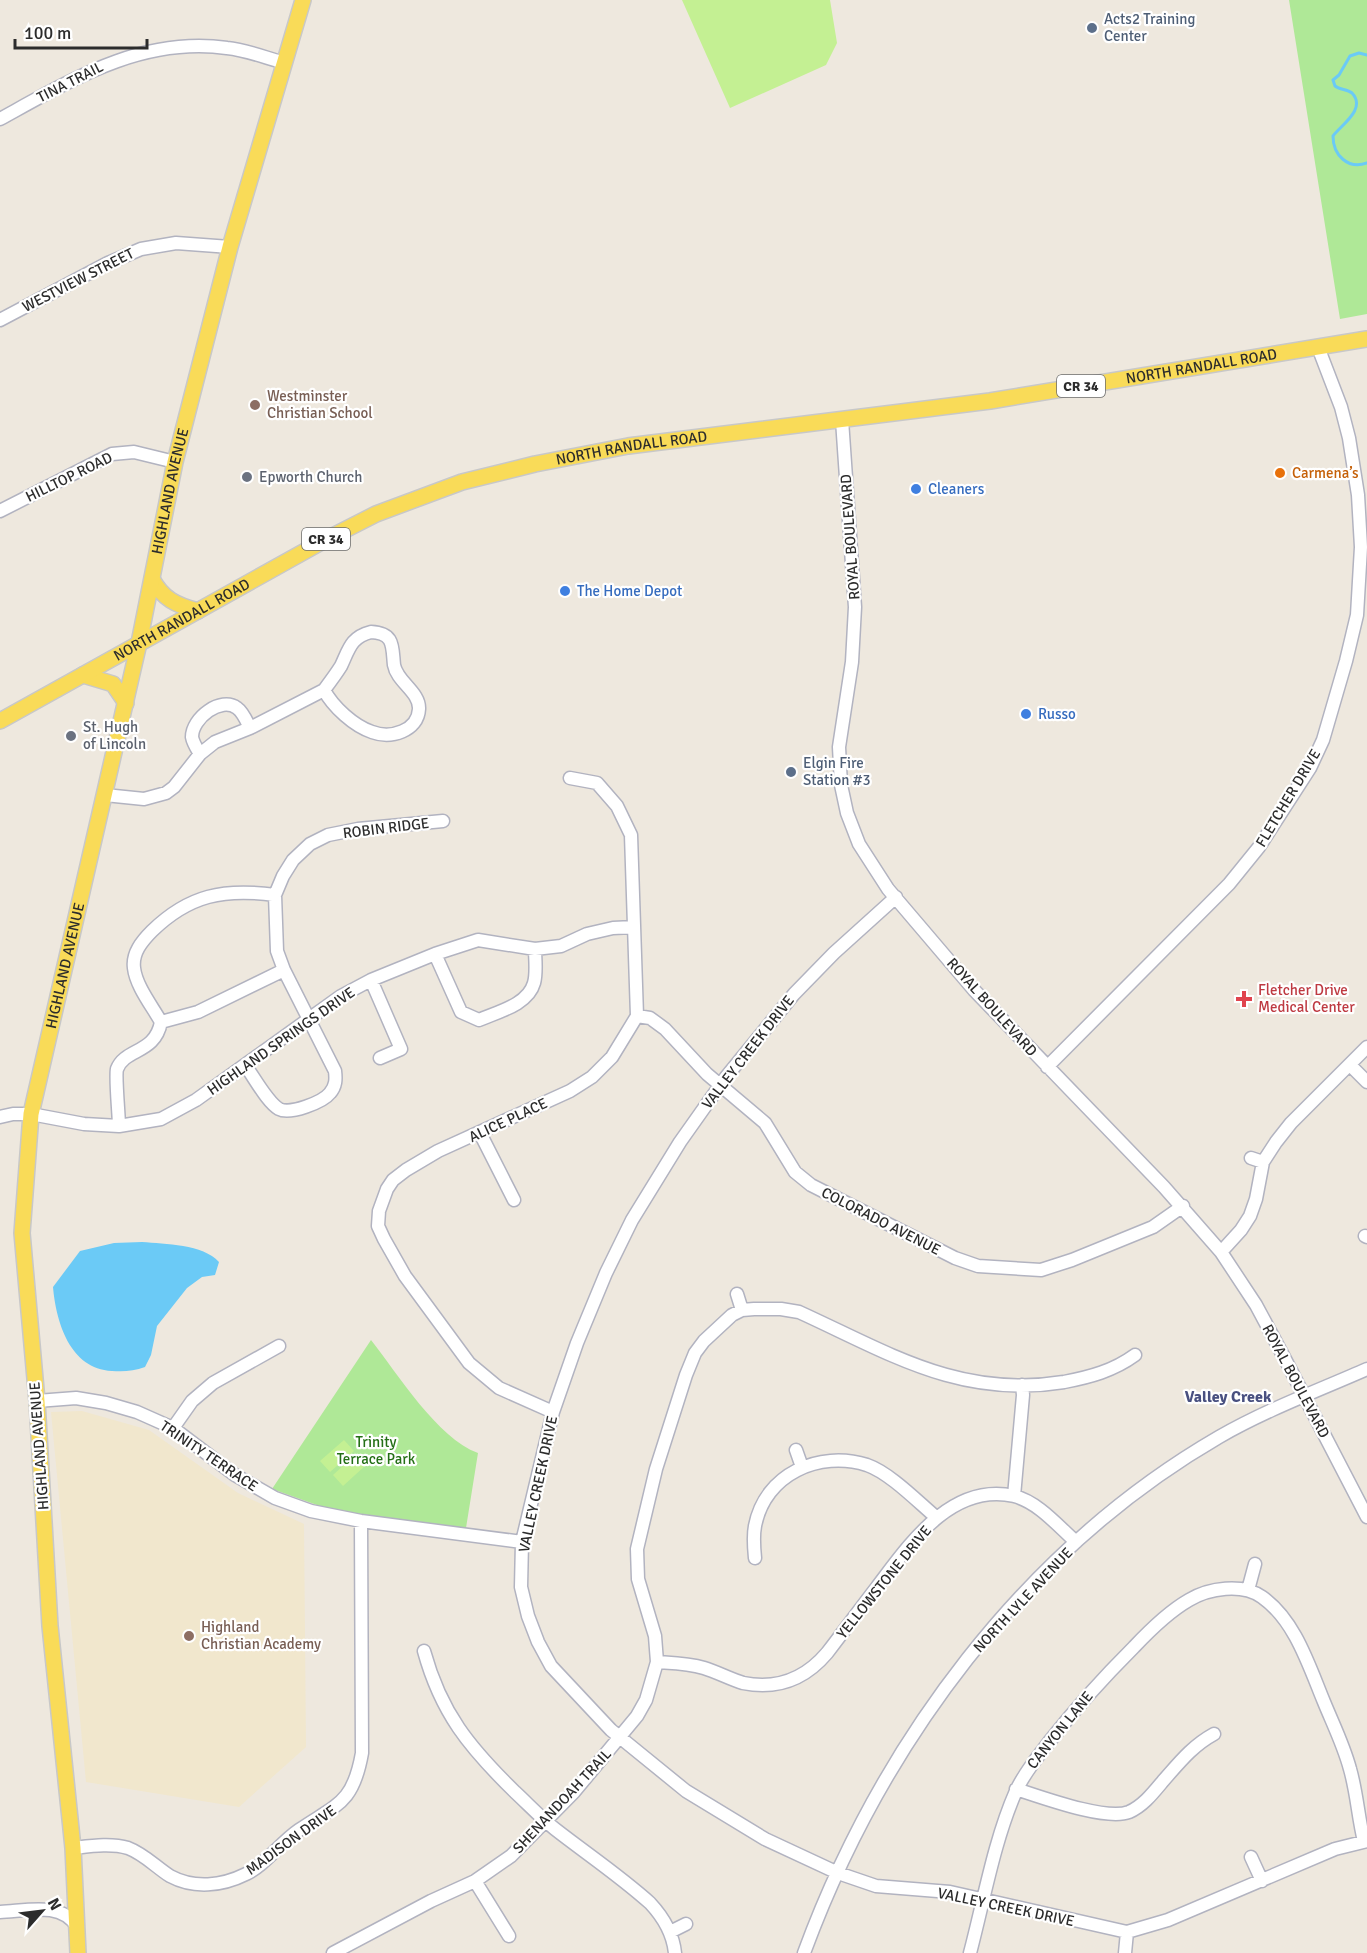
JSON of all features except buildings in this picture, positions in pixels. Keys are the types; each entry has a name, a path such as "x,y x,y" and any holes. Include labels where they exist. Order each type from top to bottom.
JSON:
{"main road":[{"name":"HIGHLAND AVENUE","path":"78,1953 73,1848 51,1626 37,1401 22,1233 31,1114 126,703 175,462 230,247 303,0"},
{"name":"CR 34","path":"1318,347 1367,339"},
{"name":"NORTH RANDALL ROAD","path":"0,721 325,540 376,514 462,482 535,464 628,446 990,401 1318,347"},
{"path":"152,579 159,592 180,606 198,611"},
{"path":"83,675 113,684 126,703"}],"street":[{"name":"TINA TRAIL","path":"0,119 92,69 162,48 200,46 229,48 285,63"},
{"name":"WESTVIEW STREET","path":"0,320 108,263 141,249 176,243 230,247"},
{"name":"FLETCHER DRIVE","path":"1047,1067 1229,884 1259,847 1310,768 1323,740 1362,616 1361,546 1353,459 1341,407 1318,347"},
{"name":"ROYAL BOULEVARD","path":"842,420 855,607 852,662 840,747 841,785 847,813 859,844 875,871 974,990 1182,1206 1221,1252 1256,1305 1367,1517"},
{"name":"HILLTOP ROAD","path":"0,511 112,454 135,452 175,462"},
{"path":"105,795 144,799 166,794 174,788 200,754 221,739 250,729 324,690 340,667 352,642 366,634 381,633 391,642 394,665 401,680 418,701 417,717 406,730 391,734 372,732 343,713 324,690"},
{"path":"200,754 192,736 194,725 201,717 218,706 228,704 236,707 250,729"},
{"path":"570,778 597,783 617,806 631,835 638,1016"},
{"name":"ROBIN RIDGE","path":"245,1065 273,1104 280,1110 295,1111 327,1096 336,1082 335,1071 284,970 277,951 275,895 293,860 310,844 328,836 358,829 443,821"},
{"path":"119,1126 117,1069 123,1061 155,1039 161,1022 138,980 134,967 141,941 178,909 192,902 210,896 234,893 254,892 275,895"},
{"name":"VALLEY CREEK DRIVE","path":"896,897 834,952 794,994 720,1085 680,1142 632,1220 606,1273 577,1343 553,1412 522,1542 521,1587 528,1616 538,1642 551,1666 620,1738 686,1791 765,1839 838,1873 876,1886 950,1892 1127,1932 1167,1920 1335,1849 1365,1841"},
{"name":"HIGHLAND SPRINGS DRIVE","path":"0,1117 31,1114 84,1124 119,1126 161,1119 180,1110 342,996 371,980 435,954 478,940 535,949 561,946 587,934 613,928 634,927"},
{"path":"435,954 461,1012 479,1020 521,1001 528,994 534,983 535,949"},
{"path":"161,1022 198,1012 284,970"},
{"path":"371,980 400,1049 380,1058"},
{"name":"COLORADO AVENUE","path":"638,1016 650,1018 665,1029 693,1060 765,1123 795,1172 811,1185 955,1258 978,1266 1041,1270 1153,1227 1182,1206"},
{"name":"ALICE PLACE","path":"553,1412 500,1389 469,1363 405,1276 378,1226 382,1198 393,1180 418,1162 570,1091 592,1077 612,1057 638,1016"},
{"path":"1221,1252 1241,1230 1257,1199 1257,1160 1367,1047"},
{"path":"1350,1065 1367,1082"},
{"path":"480,1133 514,1200"},
{"path":"737,1294 742,1310 764,1308 799,1312 911,1365 975,1382 1002,1386 1053,1384 1109,1371 1136,1355"},
{"name":"SHENANDOAH TRAIL","path":"333,1953 390,1921 475,1881 511,1856 574,1792 637,1716 646,1700 657,1662 655,1636 638,1579 637,1549 640,1530 666,1437 695,1353 713,1331 732,1315 742,1310"},
{"path":"173,1428 192,1401 213,1383 279,1346"},
{"name":"NORTH LYLE AVENUE","path":"804,1953 856,1831 886,1776 916,1728 953,1678 1030,1587 1076,1542 1126,1500 1173,1467 1246,1422 1304,1394 1367,1369"},
{"path":"1022,1385 1014,1496 1045,1514 1076,1542"},
{"name":"TRINITY TERRACE","path":"37,1401 76,1398 106,1403 137,1412 173,1428 235,1475 275,1498 311,1511 361,1521 522,1542"},
{"path":"796,1450 802,1467"},
{"path":"754,1558 755,1526 768,1496 790,1474 815,1462 842,1461 868,1466 881,1472 937,1518"},
{"name":"YELLOWSTONE DRIVE","path":"657,1662 684,1663 705,1668 743,1683 763,1685 782,1683 810,1672 906,1549 937,1518 952,1507 969,1500 991,1495 1014,1496"},
{"name":"MADISON DRIVE","path":"73,1848 94,1845 117,1846 137,1852 170,1876 184,1881 220,1884 255,1869 296,1832 341,1803 357,1778 362,1753 361,1521"},
{"path":"1255,1564 1248,1590 1261,1596 1282,1617 1314,1676 1350,1770 1365,1841"},
{"name":"CANYON LANE","path":"970,1953 1004,1820 1016,1789 1027,1770 1110,1671 1175,1608 1203,1593 1235,1588 1248,1590"},
{"path":"424,1651 432,1680 456,1726 487,1765 546,1822 639,1893 660,1914 670,1932 675,1953"},
{"path":"1016,1789 1088,1810 1110,1815 1123,1814 1132,1811 1150,1797 1188,1752 1214,1734"},
{"path":"1251,1857 1262,1881"},
{"path":"475,1881 509,1936"},
{"path":"0,1912 56,1910 70,1902 76,1890"},
{"path":"56,1910 72,1918 77,1927"},
{"path":"670,1932 686,1924"},
{"path":"1125,1953 1127,1932"}],"shaded area":[{"name":"Highland Christian Academy","path":"82,1411 149,1430 238,1493 304,1524 306,1747 239,1807 86,1782 51,1412"}],"green space":[{"path":"682,0 830,0 837,43 826,65 730,108"},
{"path":"1289,0 1367,0 1367,314 1340,319"},
{"name":"Trinity Terrace Park","path":"371,1340 433,1420 463,1445 478,1453 466,1528 389,1520 331,1510 272,1489"},
{"path":"344,1440 354,1451 330,1472 320,1461"},
{"path":"356,1454 366,1465 343,1486 333,1475"}],"water":[{"path":"142,1242 194,1248 212,1256 219,1262 215,1275 202,1277 187,1288 157,1326 151,1355 145,1367 121,1371 98,1368 85,1362 68,1341 58,1315 53,1287 80,1251 114,1243"}],"waterway":[{"path":"1367,55 1359,53 1350,56 1339,75 1333,80 1335,86 1352,93 1356,99 1355,111 1333,136 1336,149 1348,163 1360,165 1367,163"}],"place":[{"name":"Acts2 Training Center","path":"1092,28"},
{"name":"Westminster Christian School","path":"255,405"},
{"name":"Carmena’s","path":"1280,473"},
{"name":"Epworth Church","path":"247,477"},
{"name":"Cleaners","path":"916,489"},
{"name":"The Home Depot","path":"565,591"},
{"name":"Russo","path":"1026,714"},
{"name":"St. Hugh of Lincoln","path":"71,736"},
{"name":"Elgin Fire Station #3","path":"791,772"},
{"name":"Fletcher Drive Medical Center","path":"1244,999"},
{"name":"Highland Christian Academy","path":"189,1636"}],"district":[{"name":"Valley Creek","path":"1228,1397"}]}
